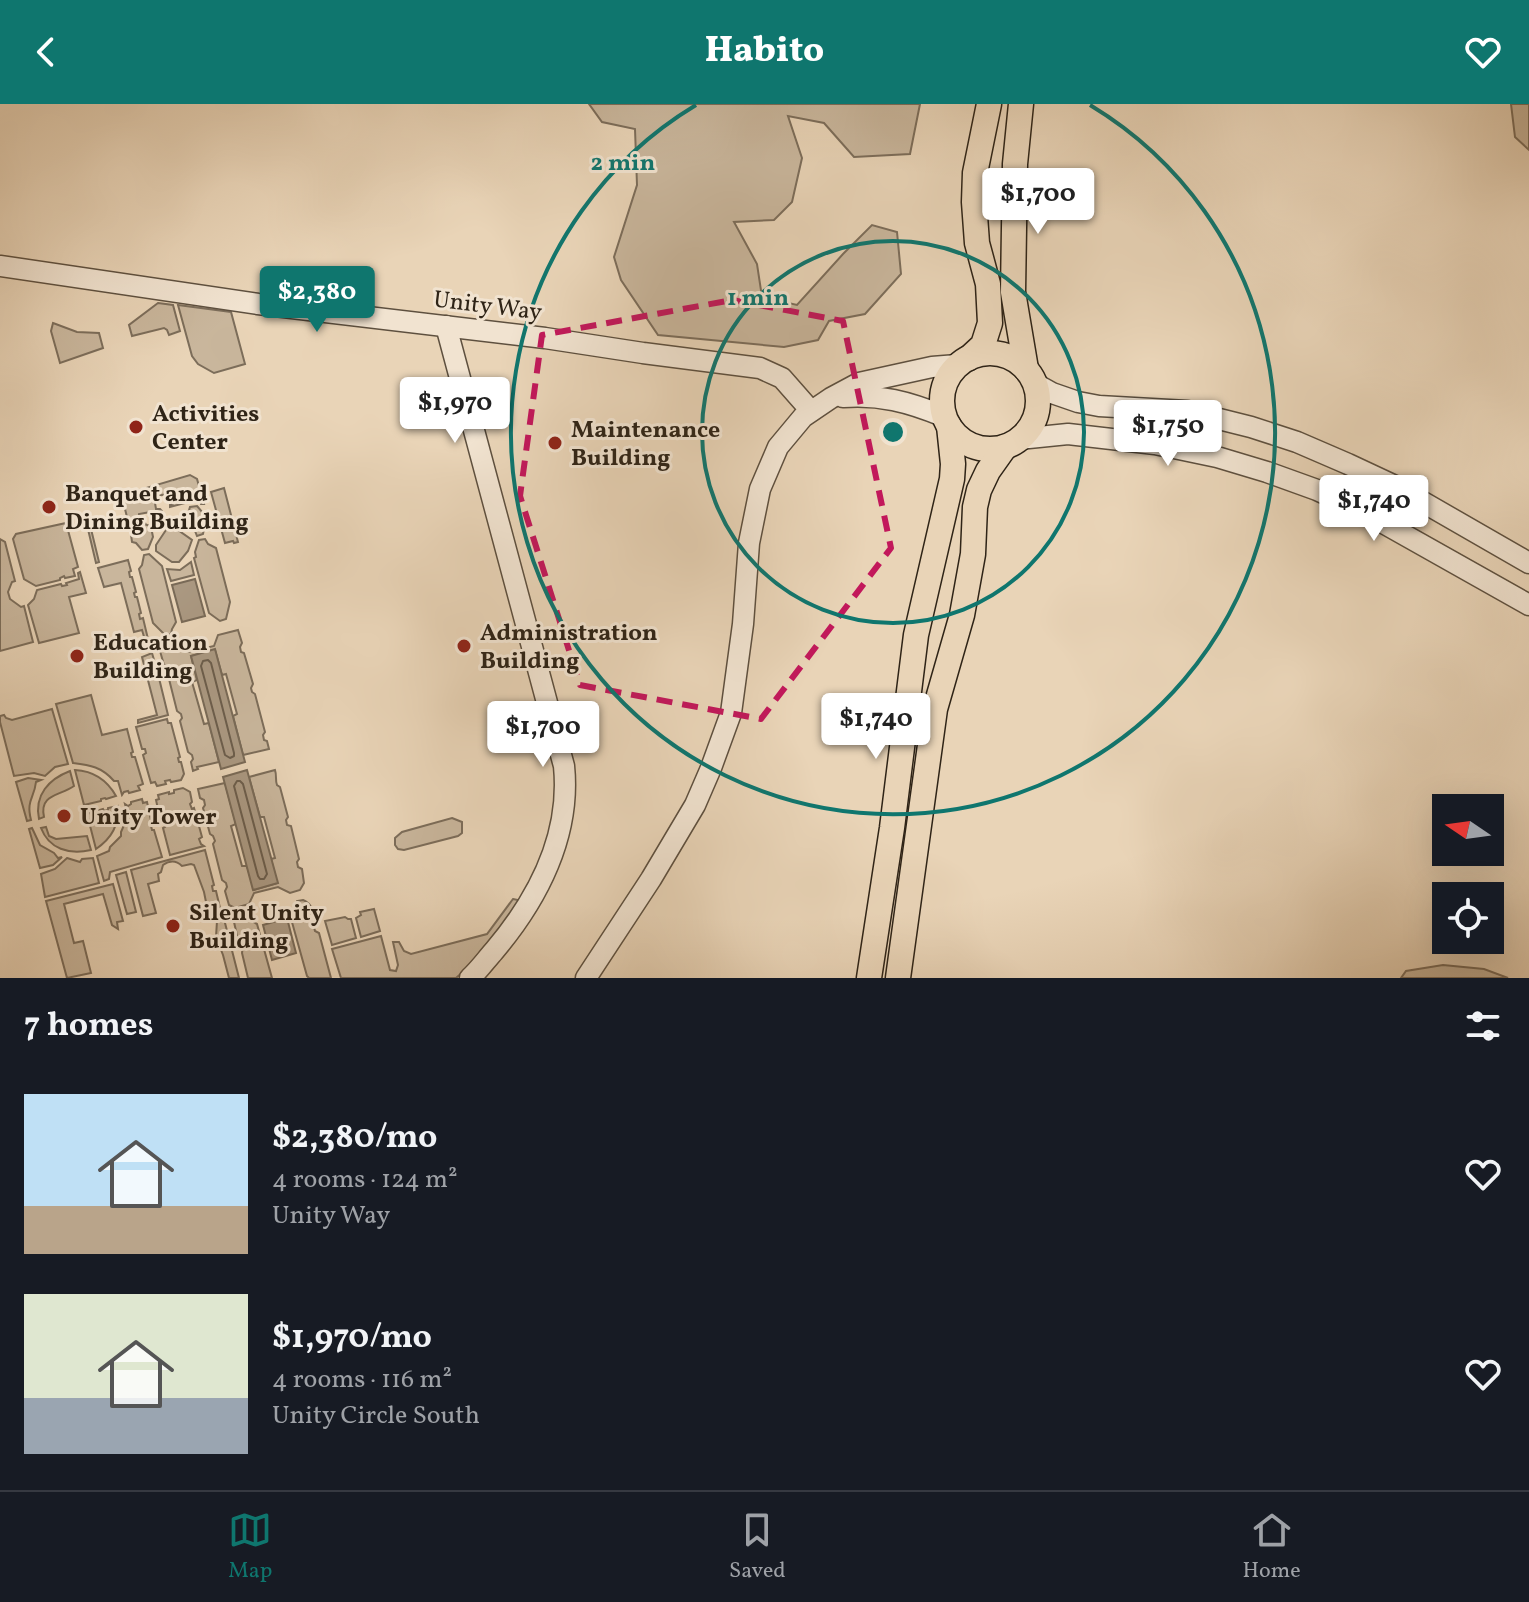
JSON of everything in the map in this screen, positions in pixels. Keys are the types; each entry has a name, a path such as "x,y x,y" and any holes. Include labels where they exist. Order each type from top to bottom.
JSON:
{"main road":[{"path":"869,978 892,828 916,635 952,479 953,464 942,395 947,380 983,345 990,323 988,284 977,243 974,202 975,173 989,104"},
{"path":"898,978 935,709 962,615 973,554 979,490 988,471 1030,428 1036,413 1038,398 1030,376 1013,292 1015,164 1021,104"},
{"path":"963,362 984,354 999,354 1014,359 1030,376"},
{"path":"946,421 959,438 973,446 989,449 1012,443"}],"street":[{"name":"Unity Way","path":"0,266 248,303 760,368 782,378 811,411"},
{"path":"446,326 564,766 566,784 566,802 556,845 536,892 508,934 470,978"},
{"path":"586,978 695,805 731,713 743,624 749,543 760,489 778,447 803,417 859,383 963,362"},
{"path":"1030,376 1052,393 1078,402 1187,411 1297,442 1395,486 1529,563"},
{"path":"831,398 866,395 901,400 946,421"},
{"path":"1012,443 1068,434 1155,444 1217,457 1267,472 1362,511 1529,605"}],"highlighted area":[{"path":"732,300 843,321 891,548 761,719 580,685 520,496 542,335"}],"shaded area":[{"path":"589,104 920,104 910,154 854,157 824,123 788,116 802,158 792,202 774,220 734,222 757,264 762,297 797,305 872,225 897,232 901,274 865,314 829,321 818,340 784,347 658,335 621,280 614,257 637,185 635,129 602,122"},
{"path":"1511,104 1529,104 1529,150 1515,137"},
{"path":"158,303 173,305 180,331 169,335 164,328 132,336 129,325"},
{"path":"178,305 231,312 245,364 214,373 198,364 192,356"},
{"path":"53,323 77,332 99,333 103,348 60,363 51,331"},
{"path":"190,475 197,479 204,504 200,500 190,500 170,507 173,504 170,493 154,497 156,509 161,510 139,514 130,519 129,525 123,501 129,493"},
{"path":"224,488 238,542 234,543 225,543 211,492"},
{"path":"197,506 207,514 209,522 203,534 197,536 195,531 188,528 186,520 190,507"},
{"path":"116,518 116,529 114,523 91,529 99,562 96,563 87,525"},
{"path":"143,520 151,527 153,537 148,549 142,550 132,542 131,535 137,522"},
{"path":"66,523 78,567 73,569 75,576 64,576 60,580 36,586 24,579 13,539 16,534"},
{"path":"168,527 175,528 192,540 179,562 172,562 156,551 156,545"},
{"path":"0,539 5,542 15,581 8,592 10,599 24,606 33,642 0,651"},
{"path":"205,539 216,548 230,602 226,619 220,621 209,613 194,558 199,540"},
{"path":"149,554 162,566 176,622 171,634 165,635 153,623 139,569 144,555"},
{"path":"128,560 140,619 143,618 148,639 145,640 142,630 134,632 121,583 104,587 98,568"},
{"path":"191,562 194,575 171,581 167,569 180,570"},
{"path":"80,572 86,593 69,597 79,633 39,643 28,605 37,590 67,585 79,579"},
{"path":"238,630 241,652 244,653 253,684 251,688 269,749 243,755 233,716 237,714 226,674 222,675 215,650 191,656 197,680 192,682 204,724 209,723 219,762 197,767 193,771 193,759 188,752 181,714 177,711 168,667 164,665 160,651 180,645 189,652 214,646 218,635"},
{"path":"152,653 157,670 154,671 158,674 168,715 138,723 138,720 157,715 142,657"},
{"path":"91,695 102,735 127,729 132,757 135,757 143,784 138,786 140,790 122,795 118,781 95,768 73,763 56,704"},
{"path":"52,709 68,764 55,767 45,776 34,773 14,776 0,716 12,720"},
{"path":"167,719 171,723 184,774 181,780 165,781 166,784 157,786 155,782 151,783 143,755 145,749 142,749 136,727"},
{"path":"75,770 99,777 116,796 84,805"},
{"path":"275,770 304,883 300,890 290,893 278,887 254,893 249,904 235,908 229,905 226,883 222,880 213,844 215,841 210,834 204,800 200,798 198,789 225,783 236,824 231,826 242,866 247,866 254,890 277,883 271,859 275,858 249,777"},
{"path":"70,771 74,786 48,800 43,809 44,817 39,819 41,795 56,778"},
{"path":"28,778 41,780 36,782 30,804 31,820 27,821 16,782"},
{"path":"183,788 190,792 190,804 202,837 199,839 204,846 170,855 156,800 159,799 158,795"},
{"path":"142,799 143,803 147,802 152,830 162,857 110,872 109,879 104,881 97,856 109,851 121,836 128,816 125,804 128,806"},
{"path":"118,806 113,830 96,849 87,814"},
{"path":"452,818 462,822 462,833 458,836 404,850 395,845 395,838 402,832"},
{"path":"46,827 49,836 56,839 87,836 91,850 75,852 55,846 41,828"},
{"path":"32,828 40,845 58,858 62,857 53,865 40,868 29,829"},
{"path":"205,850 213,891 216,891 221,912 208,912 194,865 182,866 173,861 163,865 158,874 159,881 148,884 156,913 143,916 131,870"},
{"path":"67,858 80,862 93,858 99,883 45,897 41,874 55,869"},
{"path":"126,872 136,912 127,914 116,875"},
{"path":"113,884 123,921 117,922 118,929 112,925 103,894 64,904 74,943 83,941 91,973 67,978 46,901"},
{"path":"513,899 518,900 518,905 473,963 456,978 341,978 332,949 381,936 390,970 396,971 398,965 393,942 399,942 404,951 411,954 487,934"},
{"path":"303,900 312,910 315,931 319,933 331,978 307,976 290,915 297,901"},
{"path":"374,909 380,931 361,937 356,918 361,915 360,912"},
{"path":"244,915 257,924 272,978 248,978 243,946 239,944 234,922 236,917"},
{"path":"345,917 351,919 356,938 332,945 325,921"},
{"path":"224,919 239,978 229,978 216,937 217,921"},
{"path":"1443,965 1484,969 1508,978 1401,978 1406,971"}],"water":[{"path":"195,579 205,616 182,622 172,585"},
{"path":"215,649 245,762 221,769 191,656"},
{"path":"247,770 278,883 253,890 223,777"},
{"path":"287,918 296,953 272,960 263,925"}],"place":[{"name":"Activities Center","path":"136,427"},
{"name":"Maintenance Building","path":"555,443"},
{"name":"Banquet and Dining Building","path":"49,507"},
{"name":"Administration Building","path":"464,646"},
{"name":"Education Building","path":"77,656"},
{"name":"Unity Tower","path":"64,816"},
{"name":"Silent Unity Building","path":"173,926"}]}
